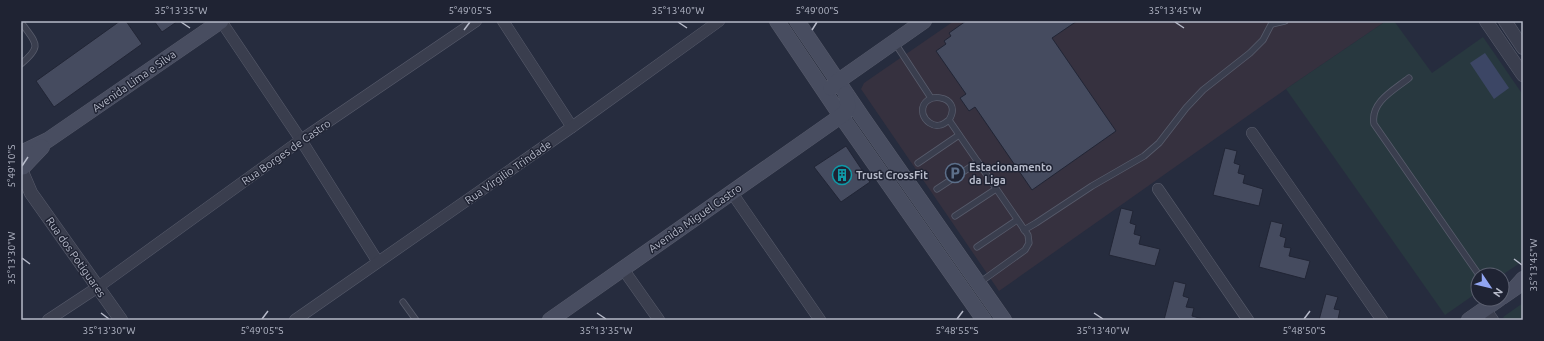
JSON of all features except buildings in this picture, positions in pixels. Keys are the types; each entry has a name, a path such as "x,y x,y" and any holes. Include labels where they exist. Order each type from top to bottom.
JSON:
{"main road":[{"name":"Avenida Lima e Silva","path":"22,168 48,140 221,21"},
{"path":"777,21 841,116 984,320"},
{"path":"797,21 1004,320"},
{"path":"829,98 831,88 842,88 894,42 924,21"},
{"path":"841,116 848,110 848,103 842,88"},
{"name":"Avenida Miguel Castro","path":"550,320 841,116"},
{"path":"1510,292 1520,284"},
{"path":"1469,320 1490,307"}],"street":[{"path":"221,21 301,140 378,262"},
{"name":"Rua Borges de Castro","path":"48,320 98,287 301,140 476,21"},
{"path":"503,21 572,127"},
{"name":"Rua Virgilio Trindade","path":"295,320 572,127 719,21"},
{"path":"1486,21 1523,75"},
{"path":"1505,21 1523,48"},
{"path":"1252,133 1382,320"},
{"name":"Rua dos Potiguares","path":"22,168 32,193 121,320"},
{"path":"1158,189 1248,320"},
{"path":"732,192 820,320"},
{"path":"623,269 659,320"}],"lane":[{"path":"1024,230 1092,186 1144,156 1159,143 1186,108 1203,90 1250,53 1263,40 1273,22 1285,21"},
{"path":"21,22 35,44 36,49 21,64"},
{"path":"894,42 931,98"},
{"path":"1410,78 1380,101 1375,109 1373,117 1374,124 1473,267"},
{"path":"942,97 951,106 952,112 949,120 940,125 933,125 926,120 923,114 924,107 931,98 942,97"},
{"path":"949,120 1028,235 1029,242 1024,250 978,284"},
{"path":"918,163 959,135"},
{"path":"937,189 978,162"},
{"path":"955,216 996,189"},
{"path":"977,247 1017,220"},
{"path":"403,302 416,320"}],"shaded area":[{"path":"954,21 1386,21 1286,89 999,291 861,89 864,83"},
{"path":"1386,21 1394,21 1432,73 1483,37 1523,95 1523,261 1510,270 1510,267 1470,267 1470,298 1445,315 1286,89"},
{"path":"1523,303 1523,320 1505,320 1503,317"}],"water":[{"path":"1485,53 1509,88 1494,99 1470,63"}],"place":[{"name":"Estacionamento da Liga","path":"955,173"},
{"name":"Trust CrossFit","path":"842,175"}]}
